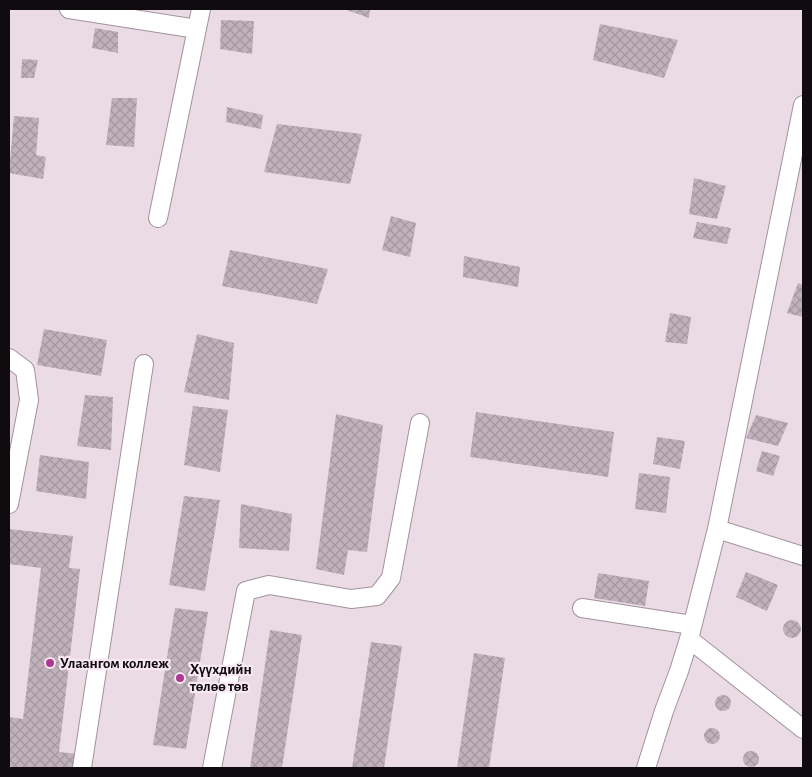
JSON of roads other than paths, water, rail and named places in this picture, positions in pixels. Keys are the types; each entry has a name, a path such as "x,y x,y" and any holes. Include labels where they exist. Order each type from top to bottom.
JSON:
{"street":[{"path":"69,9 197,29"},
{"path":"158,218 201,9"},
{"path":"646,768 679,671 717,529 801,127 803,104"},
{"path":"9,358 25,370 29,400 9,504"},
{"path":"82,768 144,364"},
{"path":"212,768 246,591 269,585 351,599 377,596 391,578 420,423"},
{"path":"717,529 803,556"},
{"path":"582,608 690,632 803,729"}],"place":[{"name":"Улаангом коллеж","path":"50,663"},
{"name":"Хүүхдийн төлөө төв","path":"180,678"}]}
